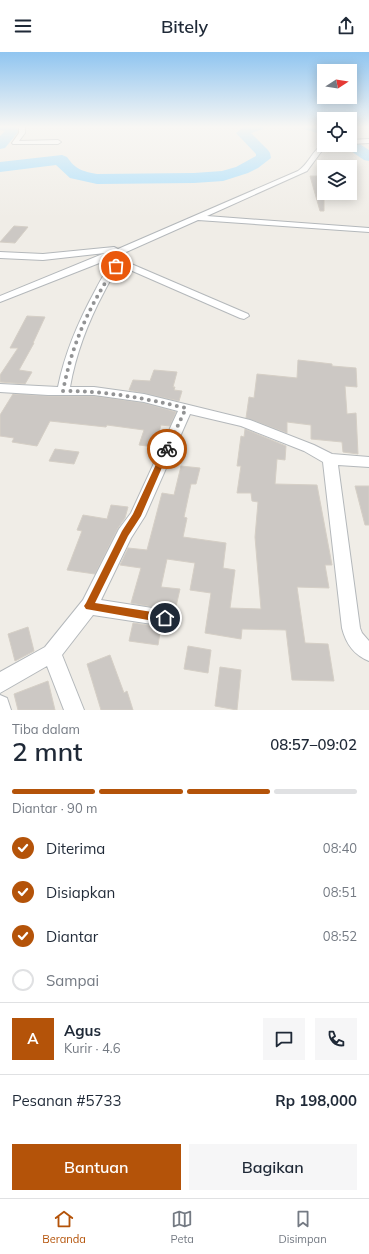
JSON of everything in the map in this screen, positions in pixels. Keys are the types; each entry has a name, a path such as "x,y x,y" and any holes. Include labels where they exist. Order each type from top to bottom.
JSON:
{"street":[{"path":"0,299 119,251 304,170 313,157"},
{"path":"196,218 369,230"},
{"path":"0,255 43,257 63,256 92,251 119,251"},
{"path":"107,256 244,316"},
{"path":"63,391 68,365 75,343 90,309 108,276 120,262"},
{"path":"0,388 20,390 94,391 117,394 186,408 245,423 309,448 330,459 369,462"},
{"path":"0,683 52,653 89,606 125,534 137,516 186,408"},
{"path":"330,459 351,628 354,639 359,645 369,652"},
{"path":"89,606 165,618"},
{"path":"52,653 74,710"},
{"path":"0,705 2,710"}],"building":[{"path":"310,176 317,176 317,200 324,200 324,211 320,211"},
{"path":"14,226 28,227 15,243 0,242"},
{"path":"27,316 45,317 34,343 19,370 32,372 25,384 0,382 0,375 18,348 10,348"},
{"path":"298,360 332,364 332,366 356,368 357,387 345,386 347,414 356,413 358,454 343,452 342,442 311,439 311,425 287,422 287,433 246,418 249,397 254,398 257,374 297,378"},
{"path":"154,370 177,372 173,387 175,387 174,390 182,391 179,401 129,390 133,380 150,381"},
{"path":"13,394 94,396 144,403 176,412 170,426 161,425 155,447 139,445 144,430 107,425 106,427 50,421 37,446 12,442 14,438 0,436 0,415"},
{"path":"245,429 286,446 285,460 277,459 275,484 317,485 332,565 325,565 329,588 297,587 305,643 328,644 334,681 292,680 286,630 242,629 241,639 205,633 211,593 190,590 195,563 167,559 161,587 180,589 175,611 131,603 141,568 120,565 128,548 147,550 162,493 174,495 181,466 200,468 196,484 191,484 184,517 187,518 183,537 226,543 223,568 235,570 230,608 261,609 255,537 258,502 252,501 251,493 237,493 241,466 237,466 241,436 244,437"},
{"path":"55,449 79,452 74,464 49,461"},
{"path":"355,486 369,486 369,525 365,525"},
{"path":"111,505 128,507 125,518 118,528 95,574 67,570 82,531 77,530 83,515 107,519"},
{"path":"133,623 161,627 158,645 129,641"},
{"path":"28,627 34,651 15,661 8,634"},
{"path":"188,646 211,650 208,673 184,669"},
{"path":"110,655 124,693 127,691 133,710 101,710 87,664"},
{"path":"220,667 241,670 237,710 215,706"},
{"path":"48,681 55,710 18,710 14,694"}],"waterway":[{"path":"0,167 62,160 64,165 76,175 97,179 194,178 223,176 253,165 263,157"}],"way so far":[{"path":"116,266 108,276 90,309 75,343 68,365 63,391 94,391 117,394 144,398 186,408 167,449"}],"route":[{"path":"165,618 89,606 125,534 137,516 167,449"}]}
